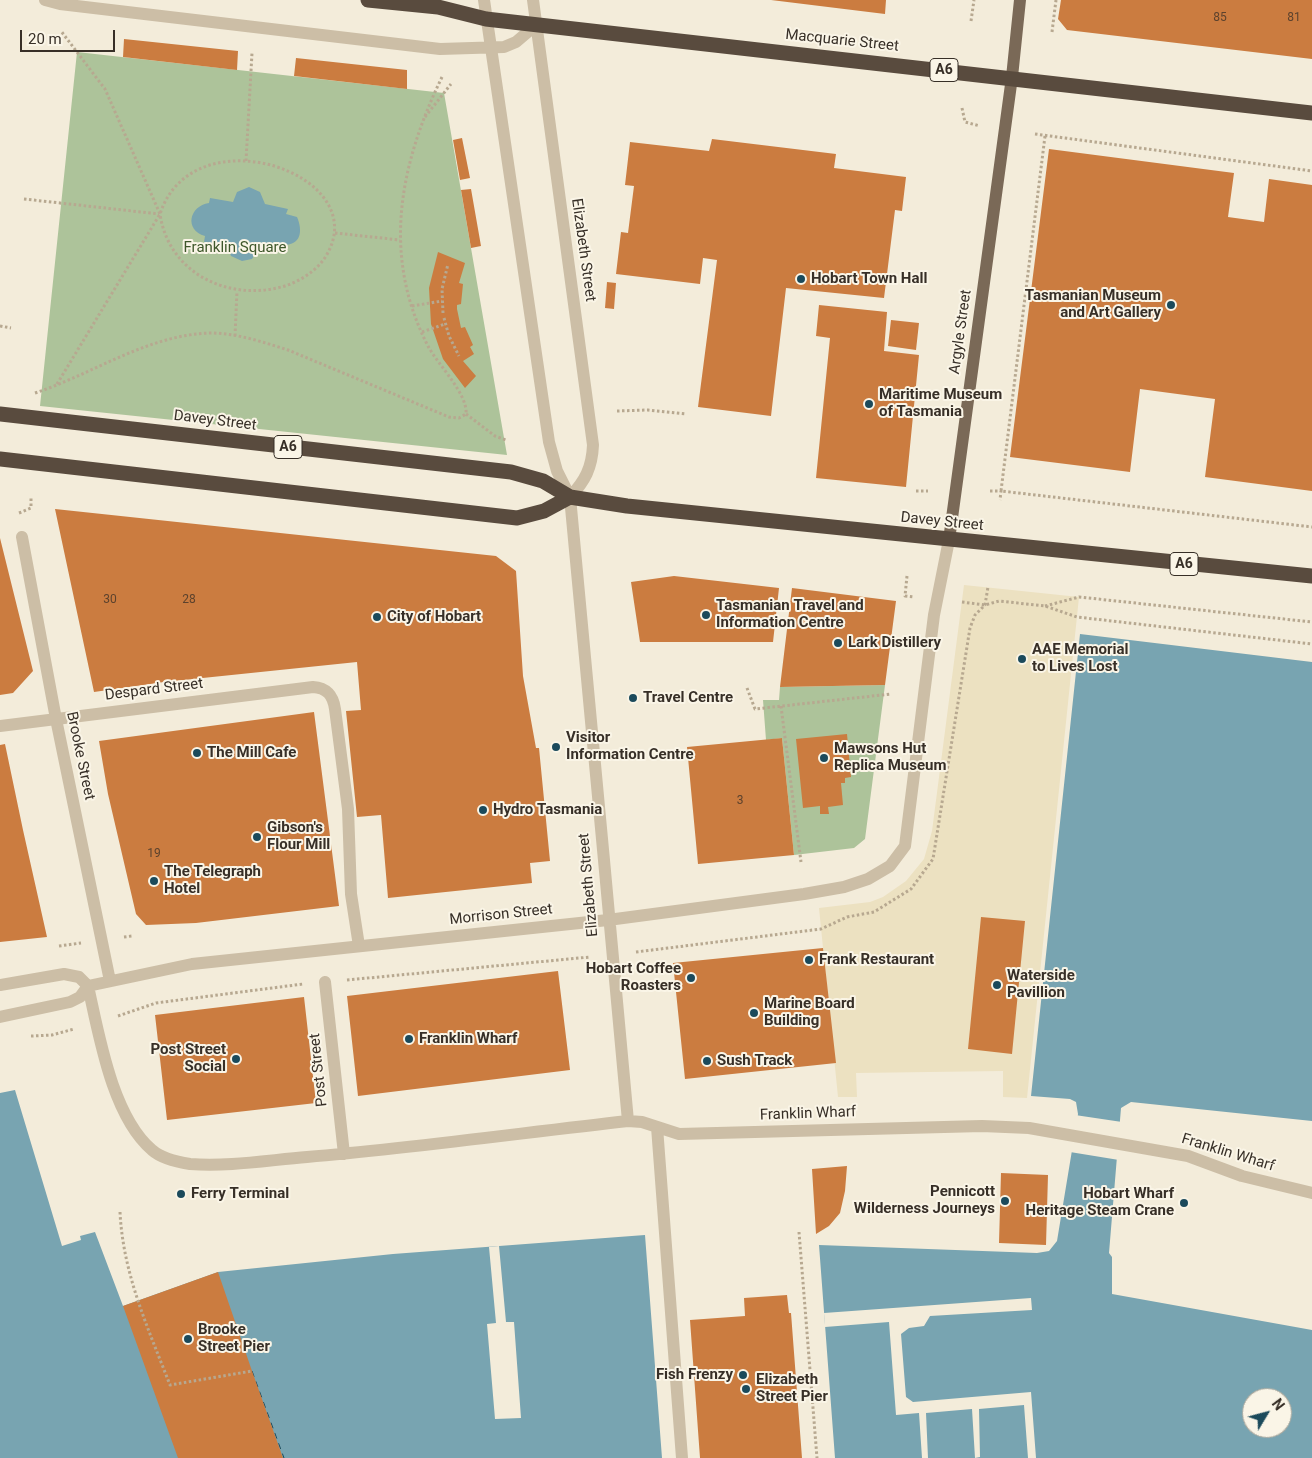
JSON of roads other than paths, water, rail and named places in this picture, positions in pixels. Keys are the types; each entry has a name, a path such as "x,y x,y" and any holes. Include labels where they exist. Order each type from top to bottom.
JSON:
{"highway":[{"name":"Macquarie Street","path":"368,0 438,7 486,19 536,25 1012,77 1312,113"},
{"name":"Davey Street","path":"0,414 512,472 543,480 570,497 662,510 1312,576"},
{"path":"0,459 516,518 544,511 570,497"}],"main road":[{"name":"Argyle Street","path":"949,540 1012,77 1020,0"}],"street":[{"path":"46,0 60,4 440,48 491,49 516,42 536,25"},
{"name":"Elizabeth Street","path":"484,0 550,450 557,471 570,497 591,701 611,955 628,1121"},
{"name":"Elizabeth Street","path":"532,0 593,445 592,461 588,474 570,497"},
{"name":"Brooke Street","path":"22,537 56,718 110,981"},
{"name":"Argyle Street","path":"905,846 934,615 949,540"},
{"name":"Despard Street","path":"0,726 313,687 328,691 334,703 348,809 351,894 359,946"},
{"name":"Morrison Street","path":"0,1017 70,1002 80,997 88,986 192,964 608,920 844,886 868,879 890,866 905,846"},
{"path":"0,986 64,974 79,977 88,986"},
{"name":"Post Street","path":"325,982 344,1154"},
{"name":"Franklin Wharf","path":"88,986 118,1098 132,1127 153,1151 179,1162 211,1164 344,1154 628,1121 642,1122 671,1133 684,1134 1008,1126 1069,1134 1188,1156 1242,1176 1312,1193"},
{"path":"657,1127 682,1458"}],"water":[{"path":"249,187 260,192 265,204 288,209 286,214 297,217 300,232 294,243 284,245 283,252 259,248 252,259 242,261 231,256 227,245 204,242 205,236 194,229 192,218 193,213 197,209 209,203 210,198 233,202 237,192"},
{"path":"1080,634 1312,662 1312,1121 1131,1102 1121,1108 1109,1253 1112,1257 1112,1294 1312,1330 1312,1458 835,1458 819,1245 1037,1253 1049,1251 1057,1241 1078,1114 1076,1102 1070,1099 1031,1096"},
{"path":"15,1090 62,1246 81,1240 80,1236 95,1232 123,1306 218,1272 393,1254 645,1235 662,1458 0,1458 0,1093"}],"place":[{"name":"Hobart Town Hall","path":"801,279"},
{"name":"Tasmanian Museum and Art Gallery","path":"1171,305"},
{"name":"Maritime Museum of Tasmania","path":"869,404"},
{"name":"Tasmanian Travel and Information Centre","path":"706,615"},
{"name":"City of Hobart","path":"377,617"},
{"name":"Lark Distillery","path":"838,643"},
{"name":"AAE Memorial to Lives Lost","path":"1022,659"},
{"name":"Travel Centre","path":"633,698"},
{"name":"Visitor Information Centre","path":"556,747"},
{"name":"The Mill Cafe","path":"197,753"},
{"name":"Mawsons Hut Replica Museum","path":"824,758"},
{"name":"Hydro Tasmania","path":"483,810"},
{"name":"Gibson's Flour Mill","path":"257,837"},
{"name":"The Telegraph Hotel","path":"154,881"},
{"name":"Frank Restaurant","path":"809,960"},
{"name":"Hobart Coffee Roasters","path":"691,978"},
{"name":"Waterside Pavillion","path":"997,985"},
{"name":"Marine Board Building","path":"754,1013"},
{"name":"Franklin Wharf","path":"409,1039"},
{"name":"Post Street Social","path":"236,1059"},
{"name":"Sush Track","path":"707,1061"},
{"name":"Ferry Terminal","path":"181,1194"},
{"name":"Pennicott Wilderness Journeys","path":"1005,1201"},
{"name":"Hobart Wharf Heritage Steam Crane","path":"1184,1203"},
{"name":"Brooke Street Pier","path":"188,1339"},
{"name":"Fish Frenzy","path":"743,1375"},
{"name":"Elizabeth Street Pier","path":"746,1389"}],"park label":[{"name":"Franklin Square","path":"235,248"}]}
